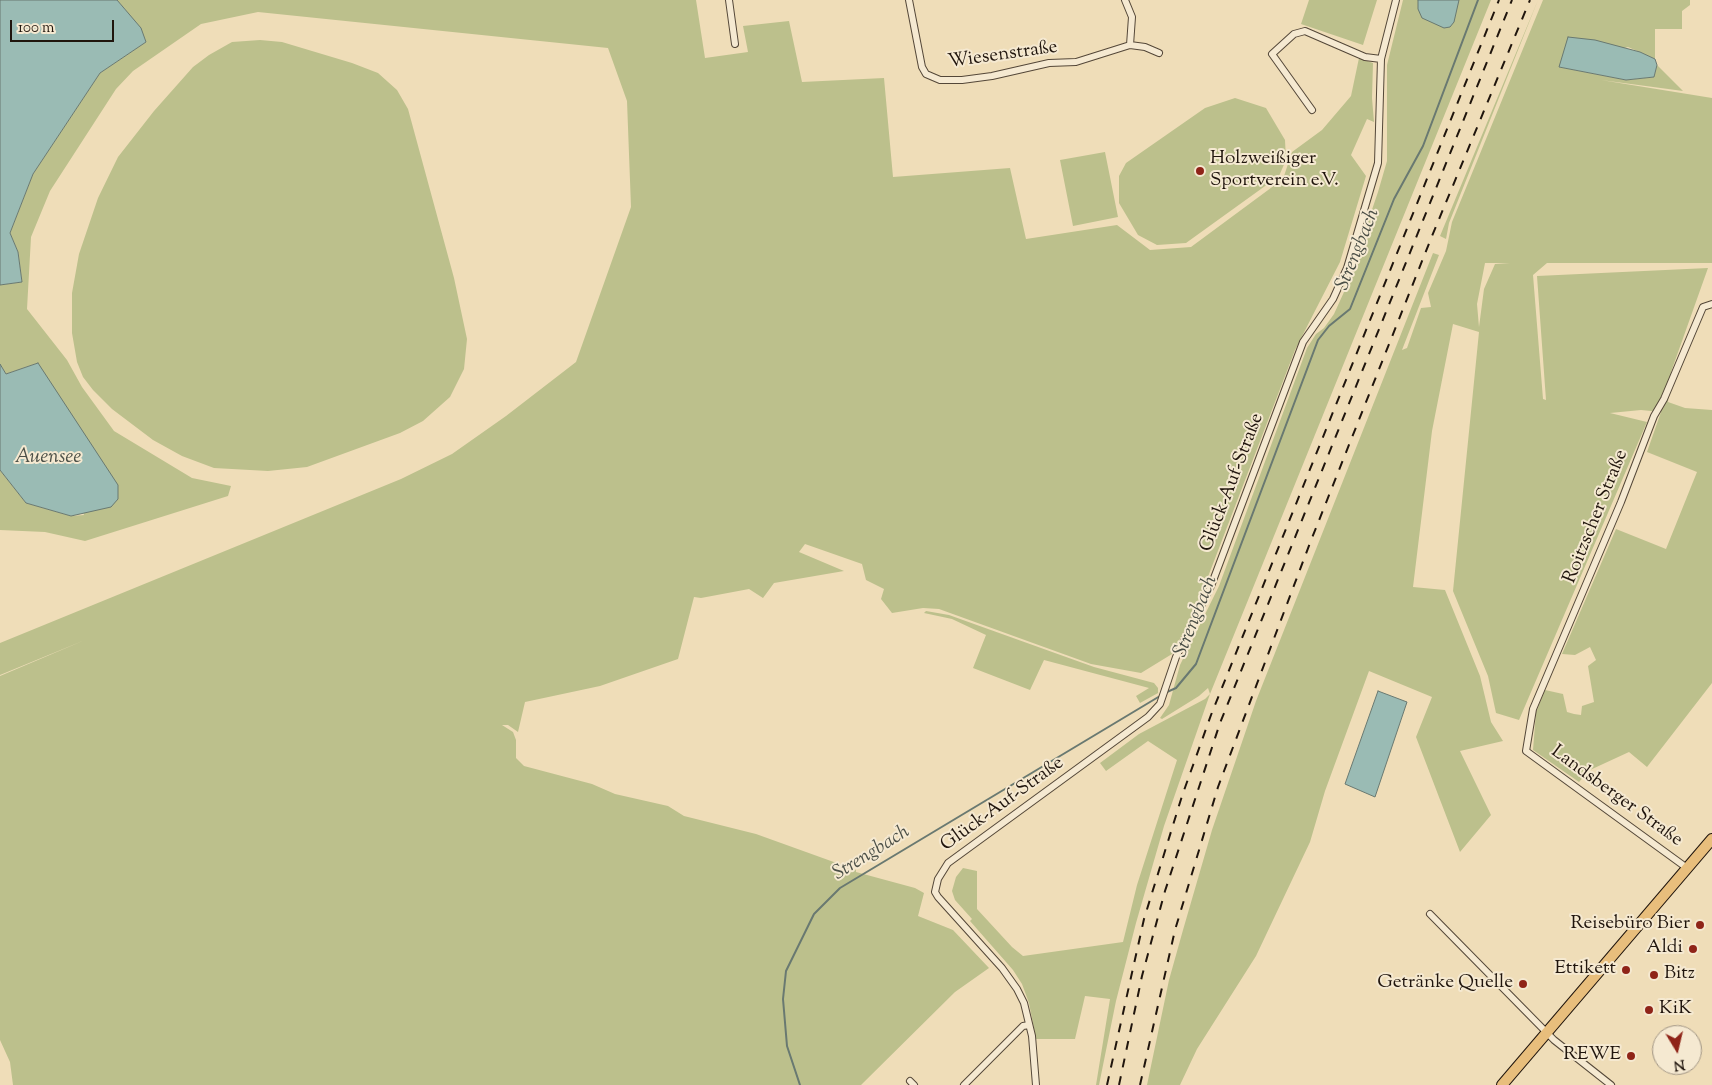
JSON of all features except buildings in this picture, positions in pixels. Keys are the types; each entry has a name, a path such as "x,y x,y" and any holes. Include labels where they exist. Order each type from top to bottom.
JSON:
{"main road":[{"path":"1502,1085 1712,839"}],"street":[{"path":"728,0 735,44"},
{"name":"Wiesenstraße","path":"909,0 922,67 926,74 940,80 962,80 992,76 1049,63 1076,62 1130,45"},
{"path":"1126,0 1132,17 1130,45 1145,47 1159,53"},
{"name":"Glück-Auf-Straße","path":"1036,1085 1029,1025 1024,1003 1010,978 938,897 935,892 938,879 948,863 1148,717 1160,704 1176,657 1211,586 1303,342 1333,299 1347,268 1380,151 1379,97 1381,59 1396,0"},
{"path":"1312,110 1272,54 1294,34 1305,31 1365,57 1381,59"},
{"name":"Roitzscher Straße","path":"1526,750 1533,709 1621,502 1654,416 1664,399 1703,306 1712,304"},
{"name":"Landsberger Straße","path":"1526,750 1687,868"},
{"path":"1430,914 1547,1032 1611,1085"},
{"path":"964,1085 1023,1026 1029,1025"}],"green space":[{"path":"117,0 696,0 705,58 748,52 743,26 789,21 802,82 884,78 893,177 1010,168 1026,239 1117,225 1150,250 1191,247 1283,179 1292,152 1322,130 1351,96 1359,58 1373,63 1372,98 1374,122 1367,119 1351,155 1366,176 1340,262 1295,350 1196,608 1172,654 1141,673 1091,664 939,609 923,608 892,613 881,599 884,589 866,580 862,564 805,544 799,552 844,571 774,583 763,598 749,589 701,598 694,597 678,659 600,686 525,702 518,732 508,725 502,725 513,732 516,740 516,758 524,766 592,784 615,794 668,806 684,816 756,834 856,870 856,872 915,888 924,893 918,916 953,930 989,968 955,992 861,1085 13,1085 10,1062 0,1040 0,676 85,640 0,675 0,643 401,479 452,454 506,416 576,362 631,207 627,101 608,48 258,12 201,24 133,71 116,89 50,191 31,237 27,309 67,360 82,387 114,431 192,478 231,486 228,496 85,541 45,532 0,530 0,470 26,503 71,516 84,515 38,363 6,374 0,364 0,285 22,282 18,252 10,233 33,174 100,73 146,42 140,28"},
{"path":"1309,0 1377,0 1363,45 1301,24"},
{"path":"1403,0 1491,0 1210,694 1208,688 1199,696 1162,719 1160,718 1169,705 1180,665 1219,586 1307,348 1316,334 1324,328 1334,314 1344,292 1378,192 1387,161 1387,65"},
{"path":"1538,0 1449,223 1446,239 1440,236"},
{"path":"1543,0 1690,0 1690,5 1682,11 1682,29 1655,29 1655,59 1628,47 1559,67 1626,80 1654,77 1657,65 1683,91 1601,80 1712,98 1712,263 1547,263 1533,275 1543,399 1546,400 1537,276 1708,268 1671,372 1668,402 1685,408 1712,410 1712,683 1647,767 1629,752 1590,770 1579,782 1533,750 1536,712 1545,690 1563,694 1567,712 1574,714 1581,715 1582,706 1594,702 1588,666 1596,660 1590,647 1575,655 1562,654 1616,529 1666,549 1697,472 1647,452 1661,412 1641,410 1610,413 1647,422 1519,720 1496,713 1488,676 1453,591 1479,332 1453,324 1432,431 1413,587 1445,590 1480,676 1491,722 1503,741 1460,751 1491,815 1460,852 1416,737 1432,697 1369,671 1325,791 1310,842 1256,956 1197,1049 1180,1085 1147,1085 1169,980 1183,930 1212,830 1256,701 1433,253 1439,255 1402,350 1407,348 1421,308 1431,307 1428,293 1446,251 1452,222","holes":["1485,263 1510,263 1495,264 1484,289 1479,327 1477,304"]},
{"path":"260,40 282,42 352,63 378,73 397,90 408,109 454,278 467,339 464,369 450,397 423,421 400,433 307,467 268,471 214,468 182,456 153,440 112,409 83,377 77,362 72,333 72,293 79,254 98,198 118,157 154,111 193,67 232,42"},
{"path":"1235,98 1266,108 1285,140 1286,160 1279,176 1186,243 1157,245 1138,235 1119,203 1119,176 1126,163 1205,108"},
{"path":"1105,152 1118,217 1073,226 1060,160"},
{"path":"926,611 949,615 1094,667 1154,683 1158,688 1158,693 1140,703 1136,696 1149,688 1044,660 1030,690 973,668 986,635 952,619 924,613"},
{"path":"1210,694 1164,826 1116,1001 1099,1085 1096,1085 1110,999 1085,996 1075,1039 1036,1039 1029,1003 1022,984 1013,970 970,921 972,919 955,900 952,891 956,877 963,868 977,871 977,909 1012,947 1023,956 1123,942 1137,885 1177,760 1148,741 1106,771 1100,763 1139,734 1205,699"}],"water":[{"path":"0,0 117,0 141,28 146,42 100,73 33,174 10,233 18,252 22,282 0,285"},
{"path":"1418,0 1459,0 1454,22 1450,27 1444,28 1422,18 1418,9"},
{"path":"1568,37 1595,40 1640,52 1655,59 1657,65 1654,77 1626,80 1559,67"},
{"name":"Auensee","path":"38,363 118,485 118,499 111,507 71,516 26,503 0,470 0,364 6,374"},
{"path":"1378,691 1407,702 1375,797 1345,784"}],"waterway":[{"name":"Strengbach","path":"1167,692 1176,688 1196,664 1318,340 1329,326 1350,309 1394,199 1423,146 1478,0"},
{"name":"Strengbach","path":"800,1085 787,1046 783,999 786,971 814,914 840,888 1160,696"}],"railway":[{"path":"1107,1085 1144,919 1182,796 1211,715 1499,0"},
{"path":"1119,1085 1142,976 1165,891 1220,723 1512,0"},
{"path":"1140,1085 1175,930 1218,787 1310,543 1432,236 1530,0"}],"place":[{"name":"Holzweißiger Sportverein e.V.","path":"1200,171"},
{"name":"Reisebüro Bier","path":"1700,925"},
{"name":"Aldi","path":"1693,949"},
{"name":"Ettikett","path":"1626,970"},
{"name":"Bitz","path":"1654,975"},
{"name":"Getränke Quelle","path":"1523,984"},
{"name":"KiK","path":"1649,1010"},
{"name":"REWE","path":"1631,1056"}]}
